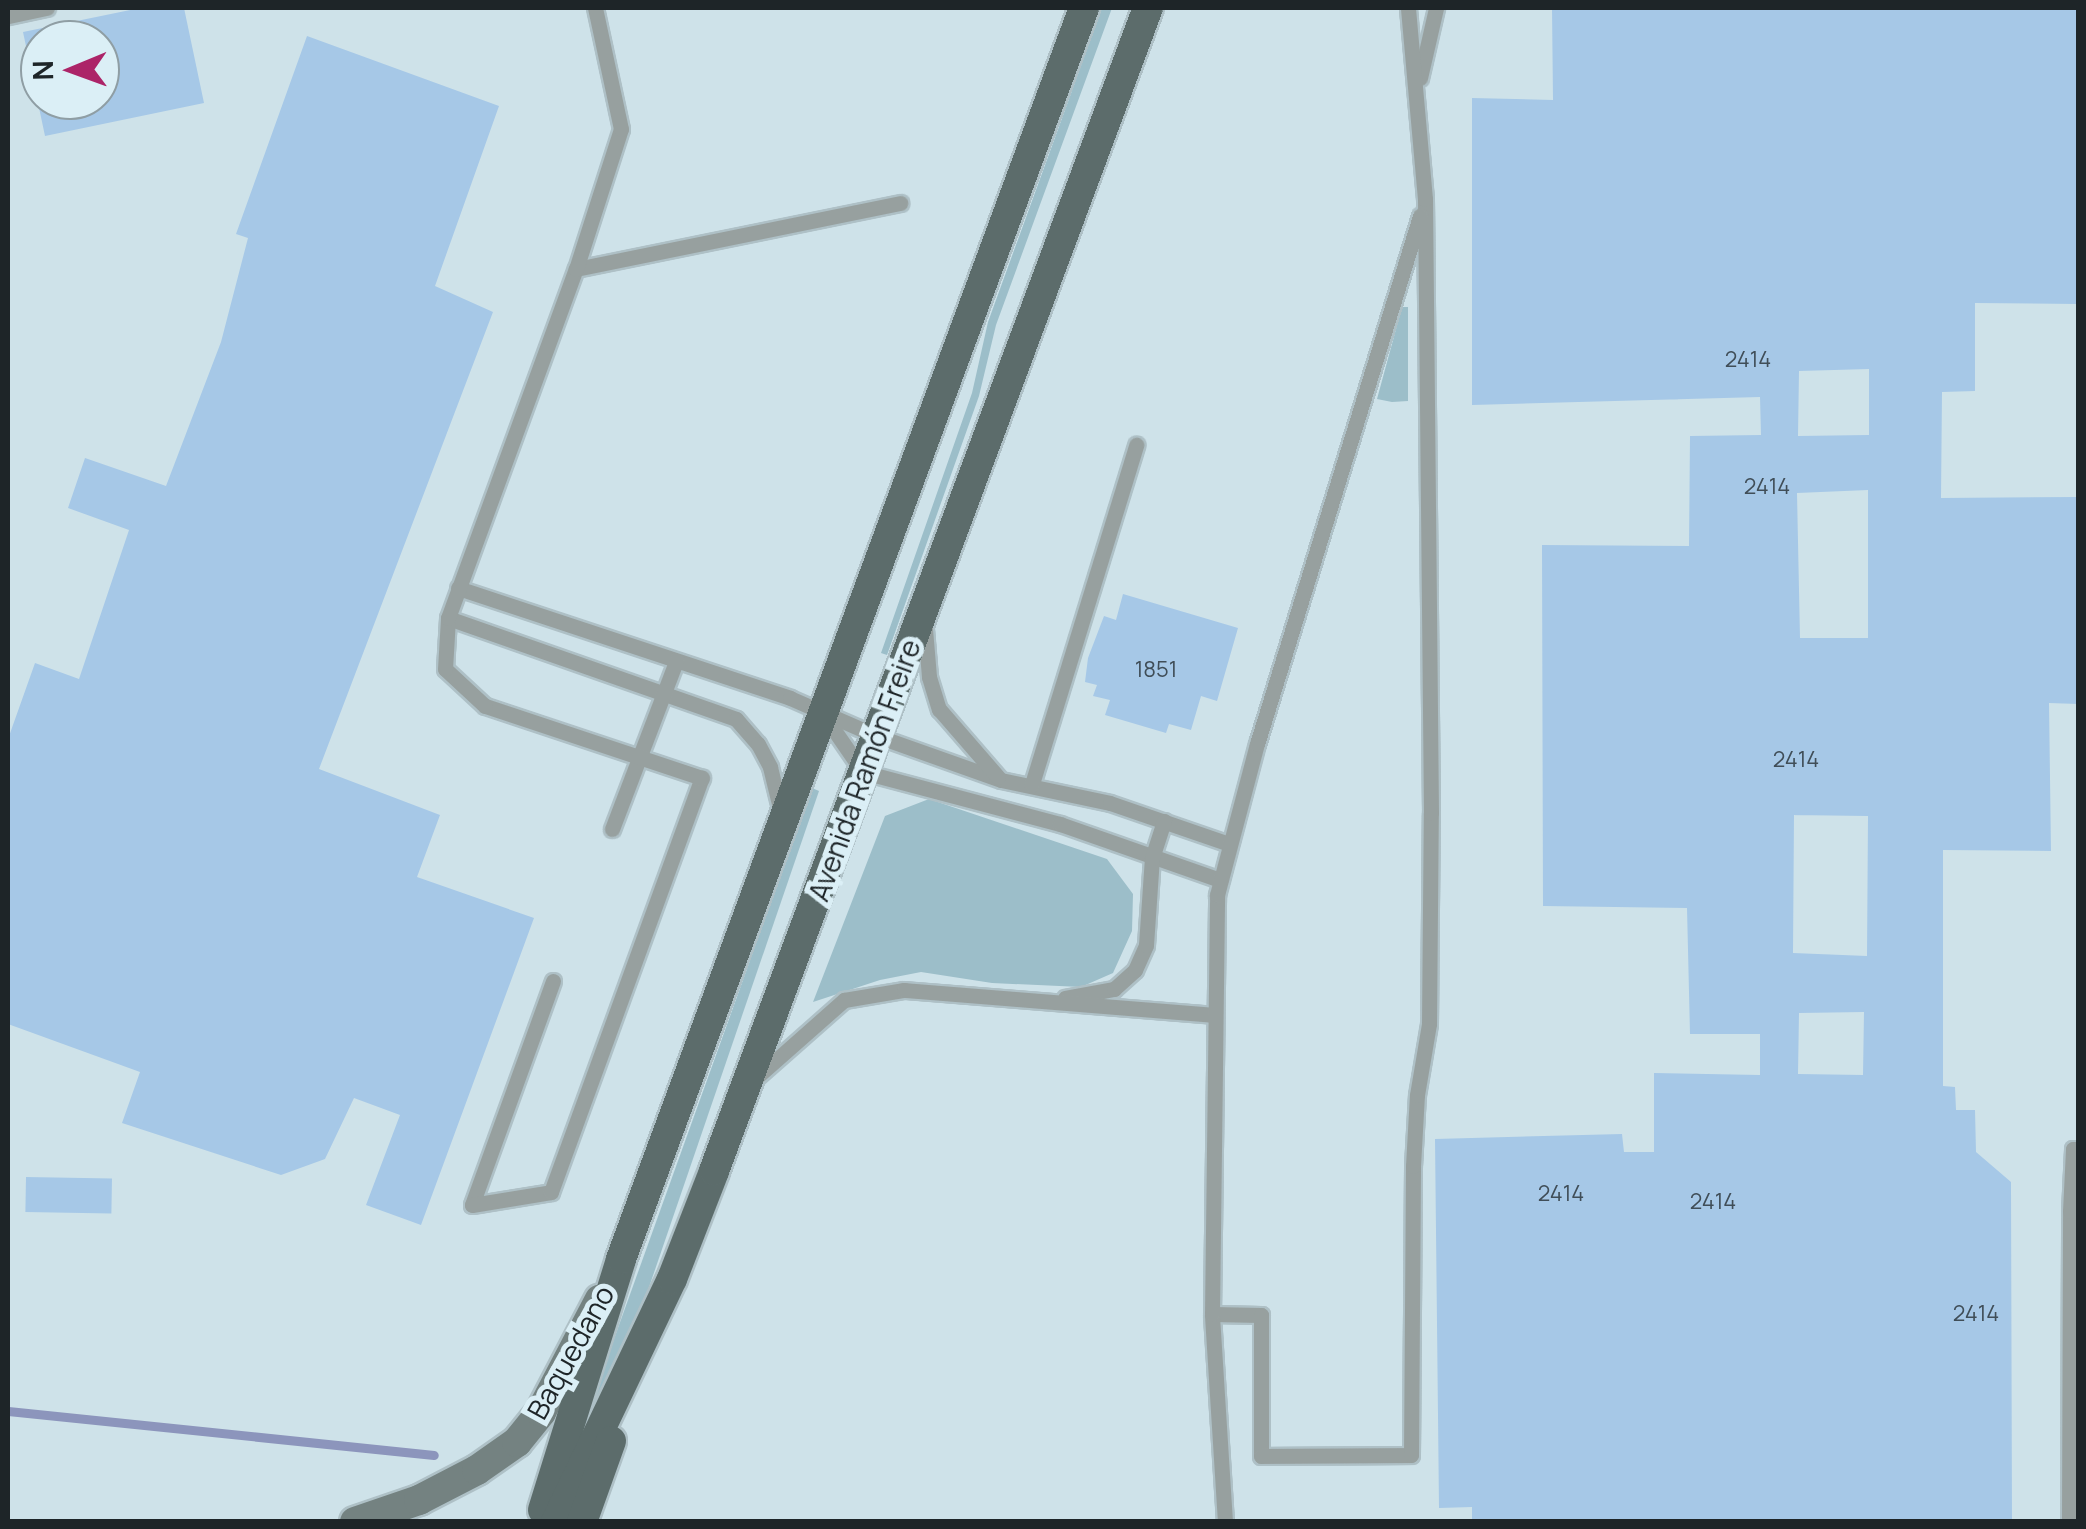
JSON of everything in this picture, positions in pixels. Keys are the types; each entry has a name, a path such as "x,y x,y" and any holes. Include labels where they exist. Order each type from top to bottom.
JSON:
{"main road":[{"name":"Avenida Ramón Freire","path":"539,1522 622,1259 1084,8"},
{"name":"Avenida Ramón Freire","path":"556,1522 672,1279 1148,8"},
{"path":"582,1522 672,1279"}],"street":[{"name":"Baquedano","path":"355,1522 418,1500 477,1470 517,1442 541,1412 622,1259"}],"lane":[{"path":"8,16 47,8"},
{"path":"1212,1314 1261,1315 1261,1456 1411,1455 1413,1166 1417,1095 1429,1024 1431,882 1426,199 1408,8"},
{"path":"1416,97 1436,8"},
{"path":"553,981 472,1205 551,1192 702,778 484,706 445,669 448,618 576,269 621,129 596,10"},
{"path":"1225,1522 1212,1314 1214,1015 1220,880 1426,199"},
{"path":"576,269 900,203"},
{"path":"1032,784 1136,445"},
{"path":"458,588 790,698 877,736 1001,780 1032,784 1164,821 1229,844"},
{"path":"924,608 928,677 940,709 1001,780"},
{"path":"448,618 736,719 758,744 770,767 783,822"},
{"path":"594,668 604,638"},
{"path":"612,829 676,662"},
{"path":"823,714 863,772 1060,824 1220,880"},
{"path":"1021,1000 1085,996 1114,989 1136,970 1146,945 1152,858 1164,821"},
{"path":"745,1090 799,1036 844,1000 904,990 956,990 1021,1000 1214,1015"},
{"path":"2069,1522 2074,1421 2072,1149 2078,1149"}],"shaded area":[{"path":"1102,8 1112,8 996,325 979,396 887,655 881,653 972,393 988,322"},
{"path":"1402,307 1408,307 1408,401 1392,402 1377,399"},
{"path":"812,788 819,791 634,1331 590,1430 582,1428"},
{"path":"929,799 1107,859 1133,894 1132,931 1113,973 1081,987 992,983 921,972 880,980 813,1002 885,816"}],"building":[{"path":"140,8 184,8 204,103 45,136 42,120 120,120 120,20 82,20"},
{"path":"1552,8 2078,8 2078,304 1975,303 1975,391 1942,392 1941,498 2078,497 2078,704 2049,703 2051,851 1943,850 1943,1086 1955,1087 1956,1110 1975,1110 1976,1152 2011,1182 2012,1522 1472,1522 1472,1507 1439,1508 1435,1139 1622,1134 1624,1152 1654,1152 1654,1073 1760,1075 1760,1034 1690,1034 1687,908 1543,906 1542,545 1689,546 1690,436 1761,435 1760,397 1472,405 1472,98 1553,100","holes":["1869,369 1869,435 1798,436 1799,371","1868,490 1868,638 1800,638 1797,493","1794,815 1868,816 1867,956 1793,953","1864,1012 1863,1075 1798,1074 1799,1013"]},
{"path":"307,36 499,106 435,286 493,312 319,769 440,815 417,877 534,918 421,1225 366,1205 400,1115 354,1098 325,1159 281,1175 122,1123 140,1072 8,1024 8,739 35,663 79,679 129,530 68,508 85,458 166,486 221,342 248,238 236,234"},
{"path":"1123,594 1238,628 1217,701 1201,696 1191,730 1169,724 1166,733 1105,715 1110,700 1093,696 1097,685 1085,682 1088,658 1104,616 1116,620"},
{"path":"26,1177 112,1179 111,1213 25,1212"}],"waterway":[{"path":"8,1411 434,1455"}]}
